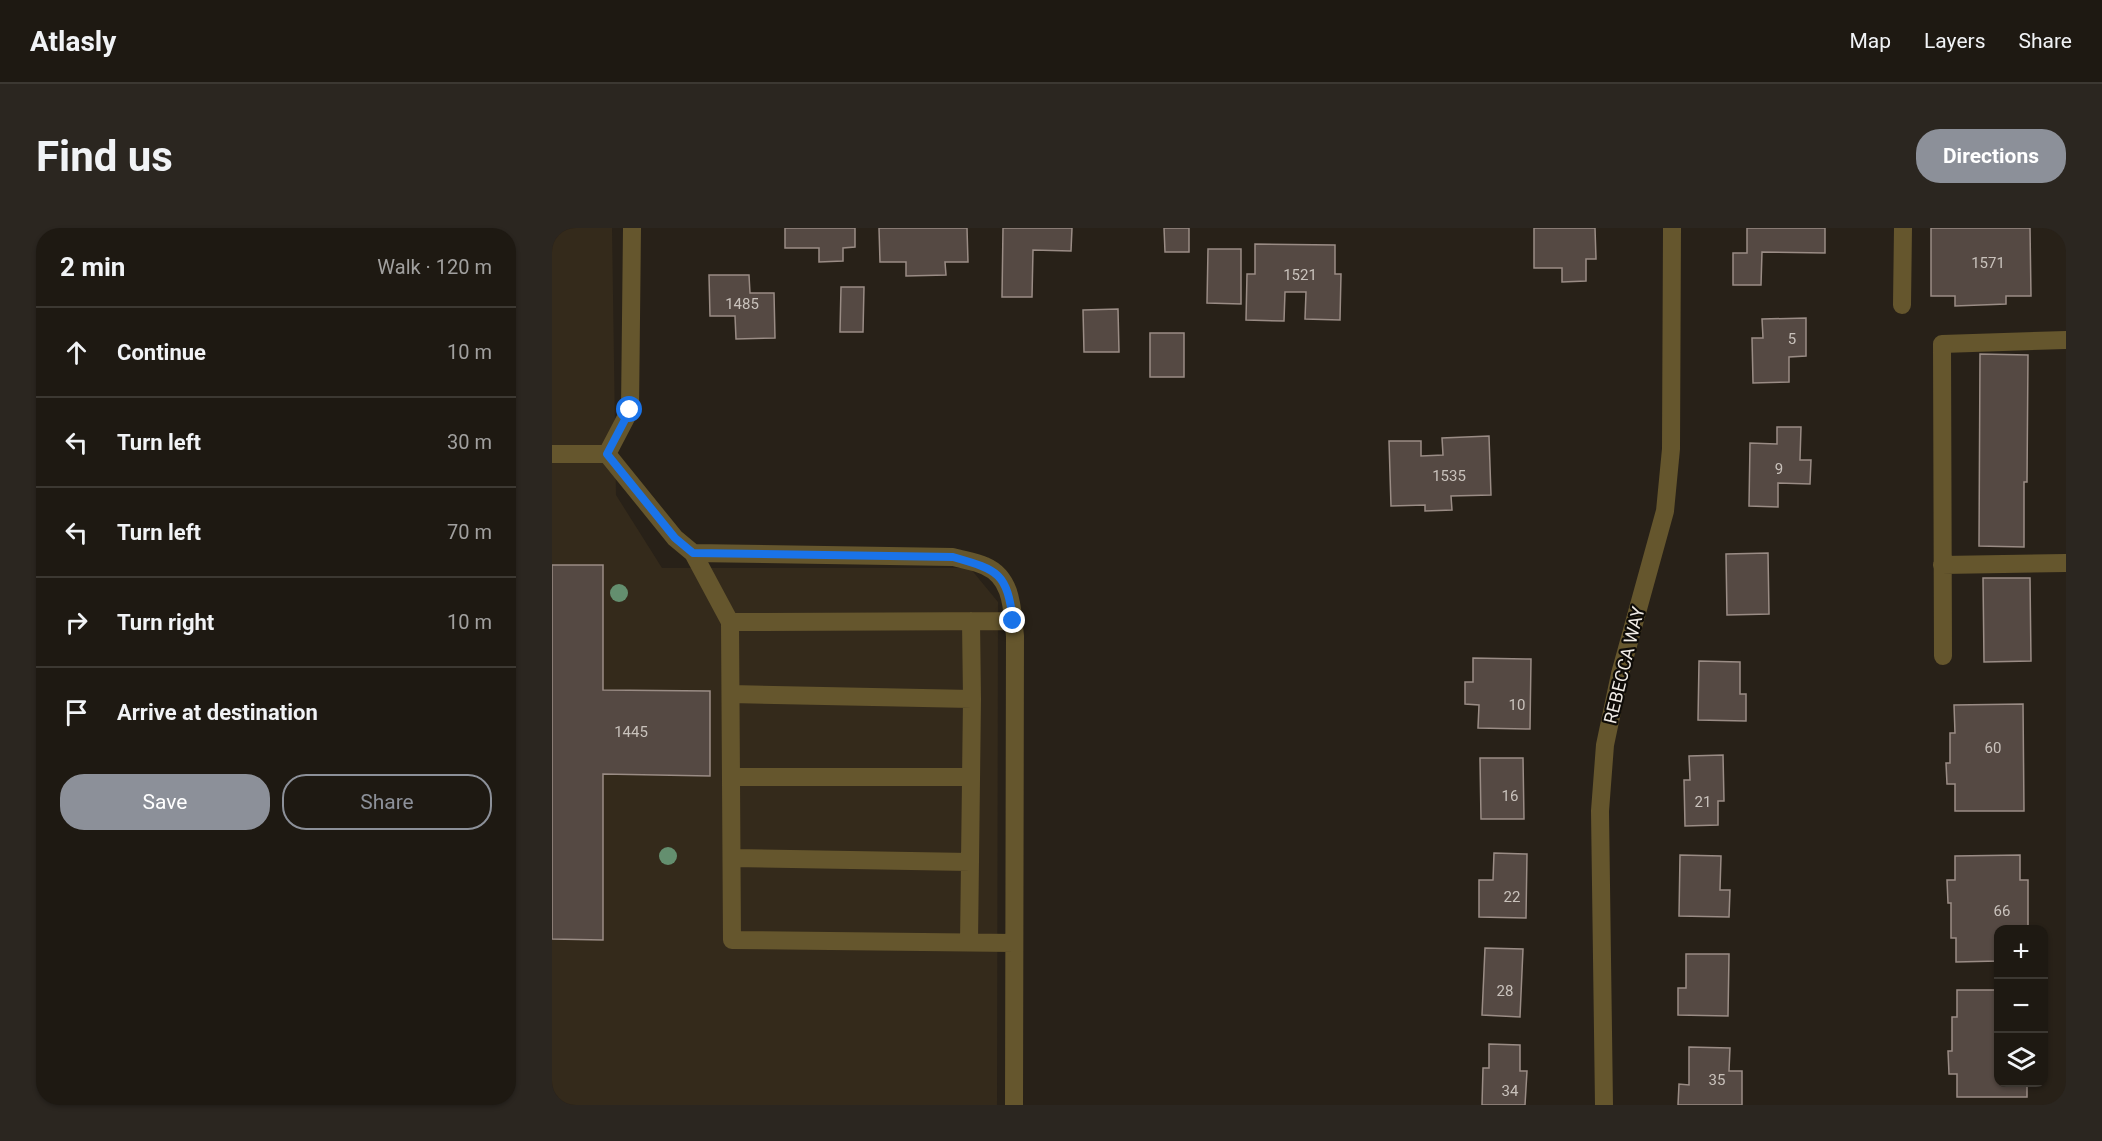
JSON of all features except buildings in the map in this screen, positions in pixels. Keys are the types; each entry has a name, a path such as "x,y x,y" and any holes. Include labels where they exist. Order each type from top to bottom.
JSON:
{"street":[{"path":"607,454 630,410 632,228"},
{"name":"REBECCA WAY","path":"1604,1105 1600,810 1605,756 1620,674 1665,511 1671,449 1672,228"},
{"path":"1902,305 1903,228"},
{"path":"1942,656 1942,344 2066,340"},
{"path":"552,454 607,454"},
{"path":"607,454 675,538 693,553 730,622 732,940 1014,943"},
{"path":"693,553 953,557 986,566 1002,578 1010,596 1015,636 1014,1105"},
{"path":"1942,565 2066,563"},
{"path":"969,942 972,621"},
{"path":"730,622 1013,621"},
{"path":"731,694 972,699"},
{"path":"731,777 971,777"},
{"path":"732,858 970,862"}],"shaded area":[{"path":"552,228 612,228 616,495 662,568 970,568 998,602 997,1105 552,1105"}],"route":[{"path":"630,410 607,454 675,538 693,553 953,557 986,566 1002,578 1010,596 1013,621"}]}
